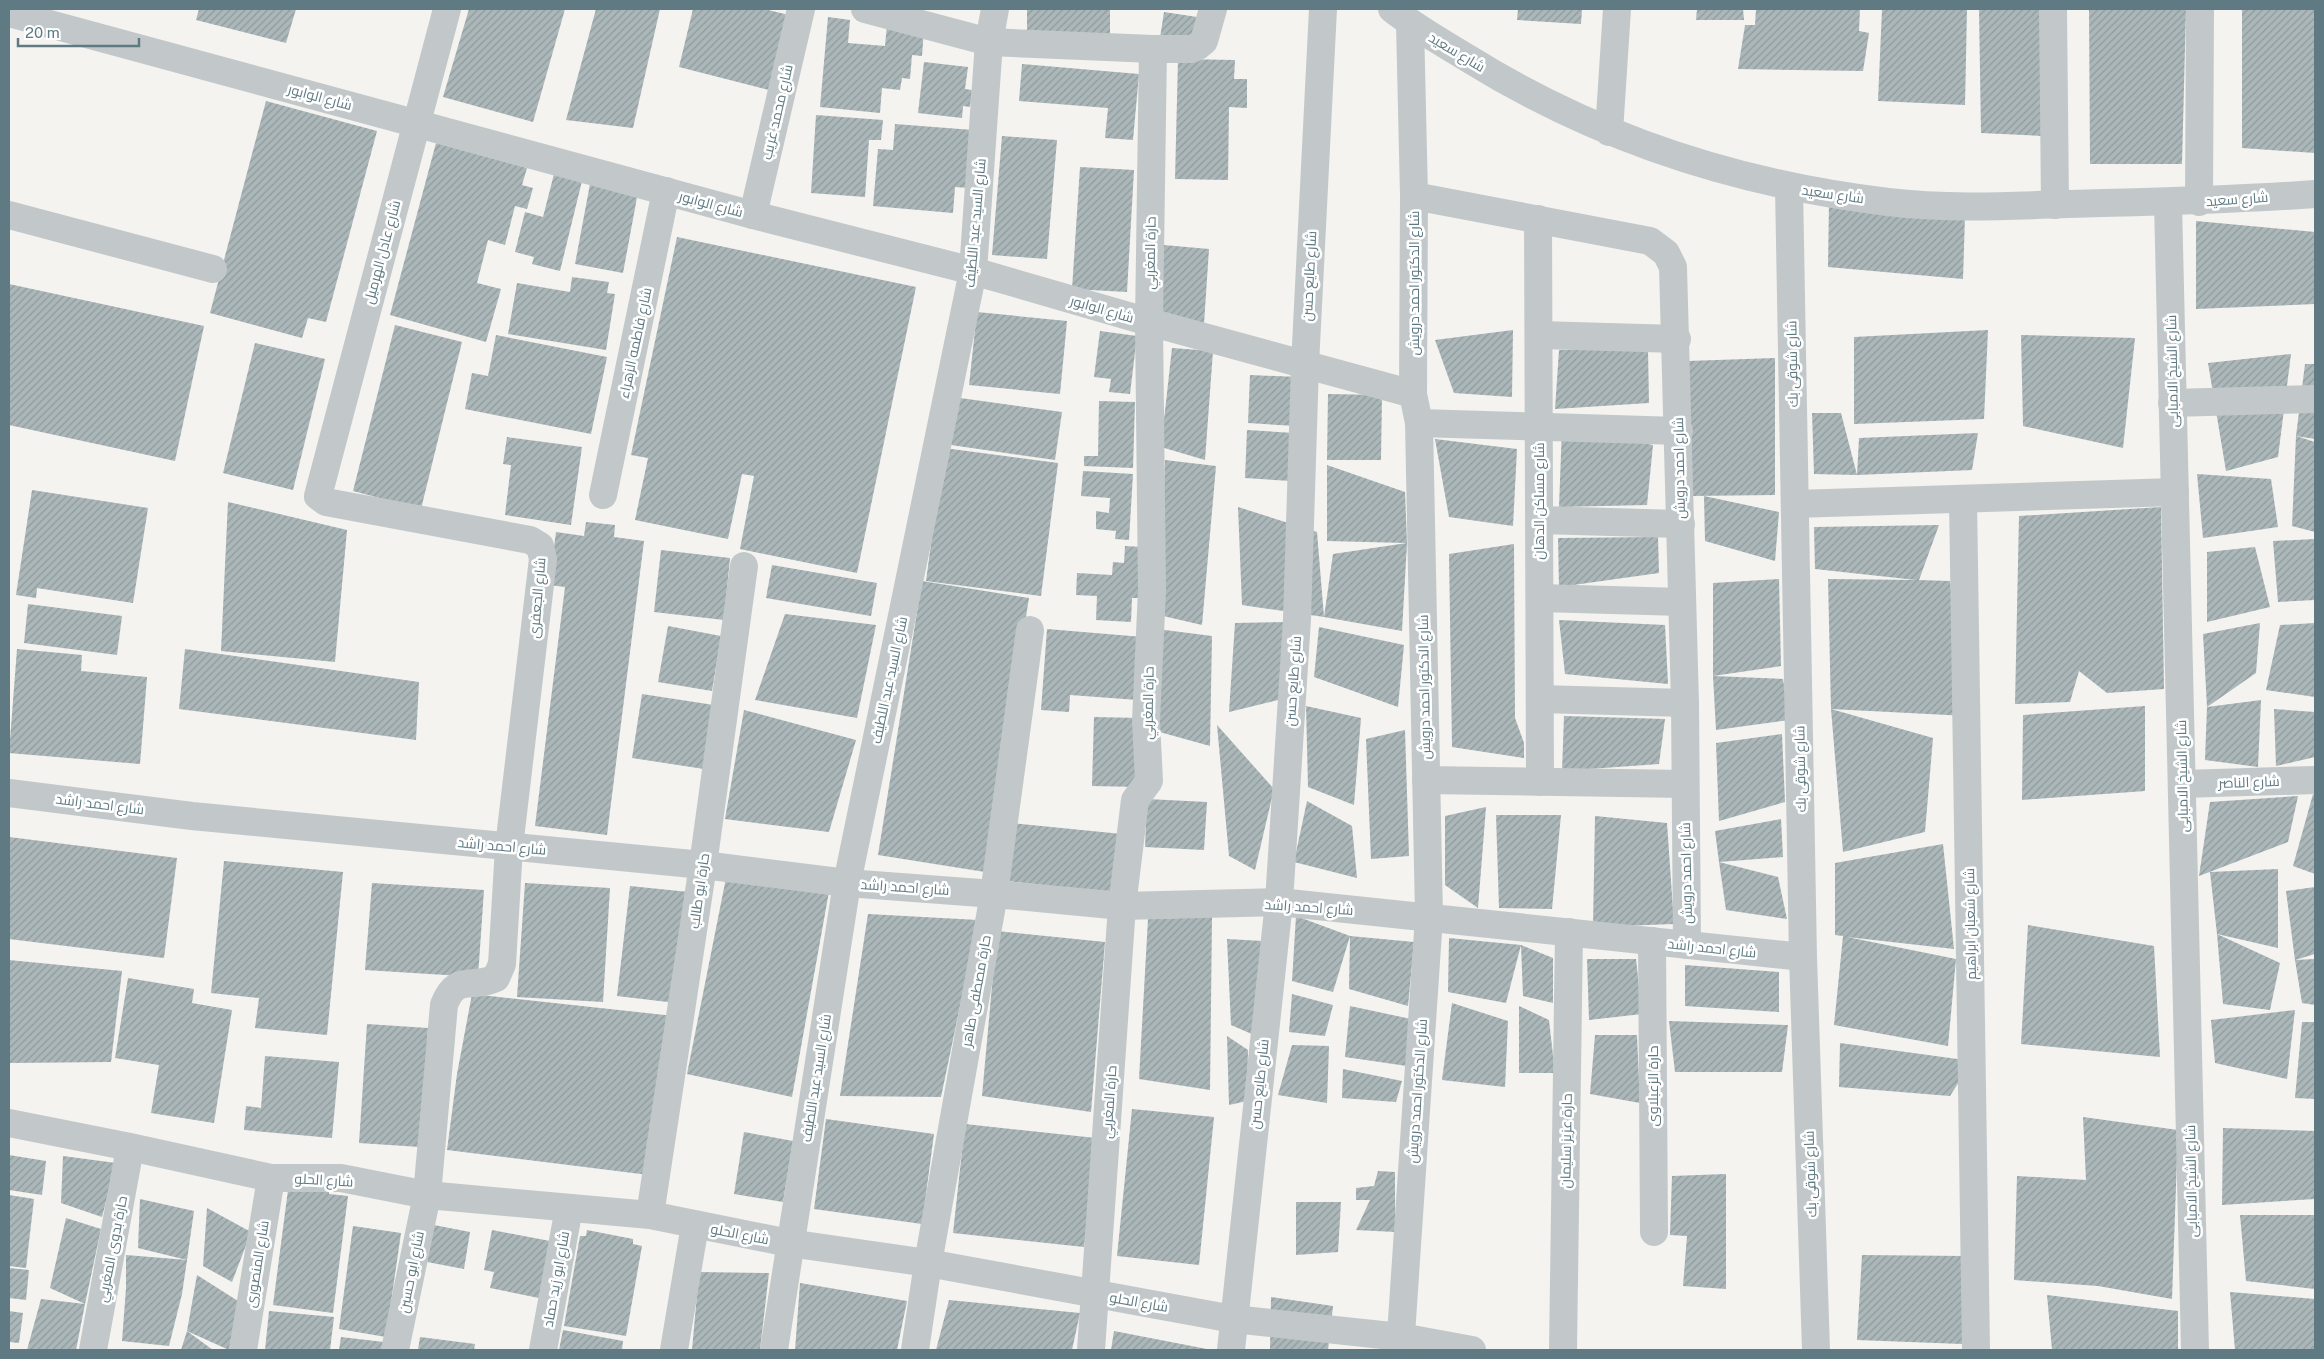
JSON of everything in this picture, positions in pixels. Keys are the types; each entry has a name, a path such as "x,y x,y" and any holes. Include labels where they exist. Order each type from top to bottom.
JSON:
{"street":[{"name":"شارع عادل الهرميل","path":"318,496 447,9"},
{"name":"شارع محمد غريب","path":"753,215 801,9"},
{"path":"864,9 990,42 1153,49 1192,49 1198,46 1204,40 1213,9"},
{"name":"شارع السيد عبد اللطيف","path":"774,1350 789,1243 847,883 973,271 990,42 995,9"},
{"name":"شارع طايع حسن","path":"1231,1350 1279,902 1297,619 1304,365 1323,9"},
{"path":"1609,132 1617,9"},
{"path":"2053,9 2055,205"},
{"path":"2199,202 2200,9"},
{"name":"شارع الوابور","path":"9,13 753,215 973,271 1149,322 1413,394"},
{"name":"شارع سعيد","path":"1401,16 1514,87 1609,132 1698,164 1789,187 1890,202 1993,206 2199,202 2315,194"},
{"name":"شارع الدكتور احمد درويش","path":"1400,1343 1429,917 1419,423 1413,394 1414,196 1401,16"},
{"name":"حارة المغربي","path":"1091,1350 1122,906 1135,800 1149,781 1146,721 1152,580 1149,322 1153,49"},
{"name":"شارع شوقى بك","path":"1789,187 1803,957 1816,1350"},
{"name":"شارع فاطمه الزهراء","path":"603,495 666,191"},
{"name":"شارع احمد درويش","path":"1414,196 1650,241 1666,253 1673,267 1677,339 1685,703 1687,945"},
{"name":"شارع الشيخ الامبابى","path":"2168,202 2195,1350"},
{"path":"9,214 213,269"},
{"name":"شارع مساكن الدهان","path":"1538,219 1540,782"},
{"path":"1539,335 1677,339"},
{"path":"2172,403 2315,399"},
{"path":"1419,423 1679,431"},
{"path":"1795,504 2175,492"},
{"name":"شارع الجعفرى","path":"318,496 326,502 530,540 540,546 543,559 508,847 502,964 496,978 486,983 459,985 450,991 444,1006 427,1194"},
{"name":"شارع شعبان ابراهيم","path":"1963,499 1976,1350"},
{"path":"1539,520 1681,524"},
{"name":"حارة ابو طالب","path":"650,1215 703,865 744,566"},
{"path":"1540,598 1682,602"},
{"name":"حارة مصطفى طاهر","path":"915,1350 928,1263 994,894 1030,630"},
{"path":"1540,699 1685,703"},
{"path":"1426,780 1685,784"},
{"name":"شارع الناصر","path":"2182,784 2315,780"},
{"name":"شارع احمد راشد","path":"9,793 192,816 703,865 847,883 1122,906 1279,902 1803,957"},
{"name":"حارة عزيز سليمان","path":"1563,1350 1569,932"},
{"name":"حارة الزعبلاوى","path":"1652,941 1654,1232"},
{"name":"شارع الحلو","path":"9,1123 271,1178 341,1178 427,1194 650,1215 789,1243 928,1263 1233,1319 1400,1343 1472,1350"},
{"name":"حارة بدوى المغربي","path":"93,1350 130,1148"},
{"name":"شارع المنصورى","path":"243,1350 271,1178"},
{"name":"شارع ابو حسين","path":"395,1350 427,1194"},
{"name":"شارع ابو زيد حماد","path":"543,1350 569,1208"},
{"path":"674,1350 695,1225"}],"building":[{"path":"199,9 296,9 286,43 196,20"},
{"path":"469,9 565,9 533,122 443,97"},
{"path":"596,9 660,9 633,128 566,120"},
{"path":"693,9 764,9 789,15 769,90 679,67"},
{"path":"1027,9 1110,9 1110,38 1027,38"},
{"path":"1518,9 1582,9 1581,24 1517,20"},
{"path":"1697,9 1743,9 1744,20 1696,20"},
{"path":"1756,9 1860,9 1859,31 1869,33 1863,71 1738,69 1745,25 1755,25"},
{"path":"1882,9 1967,9 1965,105 1878,101"},
{"path":"1979,9 2045,9 2043,136 1981,133"},
{"path":"2089,9 2186,9 2182,164 2090,164"},
{"path":"2242,9 2315,9 2315,153 2242,148"},
{"path":"1164,12 1197,17 1192,43 1160,38"},
{"path":"828,17 850,20 848,43 885,46 887,25 924,29 922,56 912,55 910,79 902,78 900,90 882,88 880,113 820,107"},
{"path":"1178,59 1235,60 1234,79 1247,79 1247,108 1229,107 1228,180 1175,179"},
{"path":"924,62 968,67 965,89 972,90 970,107 963,106 962,118 918,113"},
{"path":"1022,64 1139,74 1133,140 1105,138 1108,108 1019,101"},
{"path":"266,101 377,131 326,322 308,318 302,338 210,313"},
{"path":"816,115 883,120 881,140 869,140 865,197 811,193"},
{"path":"895,124 973,130 969,188 955,187 953,213 873,206 878,149 893,150"},
{"path":"1002,136 1057,140 1047,259 992,255"},
{"path":"436,143 527,168 522,185 533,188 527,209 515,206 505,245 488,240 477,283 501,289 486,342 390,315"},
{"path":"1080,167 1134,170 1127,292 1072,289"},
{"path":"554,174 582,181 560,271 532,264 534,257 515,252 525,212 543,217"},
{"path":"590,184 638,192 623,273 575,264"},
{"path":"1829,202 1965,216 1963,279 1828,267"},
{"path":"2196,221 2315,232 2315,304 2196,309"},
{"path":"677,237 916,287 857,573 740,549 754,476 742,474 728,539 635,520 648,458 631,455"},
{"path":"1164,245 1209,249 1204,324 1159,320"},
{"path":"572,277 609,282 607,293 615,294 606,350 508,334 517,283 570,292"},
{"path":"9,284 204,326 175,461 9,425"},
{"path":"977,312 1067,321 1060,394 969,385"},
{"path":"395,325 462,342 421,509 353,491"},
{"path":"1513,330 1512,397 1454,393 1435,340"},
{"path":"1988,330 1984,419 1854,424 1854,337"},
{"path":"1100,331 1137,336 1130,394 1109,392 1111,379 1094,377"},
{"path":"496,335 607,357 591,434 465,409 472,373 488,376"},
{"path":"2021,335 2135,338 2123,448 2023,426"},
{"path":"255,343 325,359 293,490 223,473"},
{"path":"1172,348 1213,351 1205,460 1161,447"},
{"path":"1559,350 1648,350 1649,403 1555,409"},
{"path":"2291,354 2278,457 2226,471 2208,363"},
{"path":"1775,358 1775,495 1691,496 1688,361"},
{"path":"2305,364 2315,364 2315,439 2296,436"},
{"path":"1250,375 1298,377 1296,426 1248,423"},
{"path":"1328,394 1382,395 1381,460 1327,460"},
{"path":"953,397 1062,412 1055,460 944,444"},
{"path":"1099,401 1135,402 1133,468 1084,466 1084,456 1098,456"},
{"path":"1812,413 1841,413 1857,475 1814,474"},
{"path":"1562,427 1653,445 1647,505 1559,507"},
{"path":"1247,430 1294,433 1291,481 1245,478"},
{"path":"1978,433 1972,470 1857,475 1859,438"},
{"path":"2296,436 2315,442 2315,532 2292,526"},
{"path":"507,437 582,447 571,525 505,515 511,465 503,464"},
{"path":"1435,439 1517,449 1513,526 1449,517"},
{"path":"944,448 1058,463 1041,596 926,581"},
{"path":"1165,460 1216,466 1202,625 1159,615"},
{"path":"1327,465 1405,492 1407,543 1327,541"},
{"path":"1083,471 1133,474 1129,540 1115,539 1116,531 1096,529 1096,511 1109,513 1110,498 1081,496"},
{"path":"2197,474 2271,479 2278,527 2203,538"},
{"path":"32,490 148,508 133,603 37,588 36,598 16,595"},
{"path":"1704,496 1779,512 1775,561 1705,541"},
{"path":"228,502 347,530 335,662 221,651"},
{"path":"1238,507 1317,532 1324,617 1242,605"},
{"path":"2161,507 2164,689 2107,693 2079,671 2070,702 2015,704 2019,516"},
{"path":"586,522 615,525 614,537 644,541 607,835 535,826 565,587 549,585 556,532 584,536"},
{"path":"1939,525 1919,580 1950,581 1967,716 1831,709 1828,579 1916,580 1815,569 1814,527"},
{"path":"1658,537 1659,573 1559,587 1558,538"},
{"path":"2315,539 2315,600 2278,602 2273,541"},
{"path":"1407,543 1402,631 1324,617 1333,554"},
{"path":"1514,544 1515,718 1524,743 1524,758 1452,747 1449,554"},
{"path":"1125,546 1143,547 1141,598 1132,598 1131,622 1096,620 1097,596 1076,595 1077,573 1112,575 1113,562 1124,563"},
{"path":"2255,547 2270,607 2207,622 2207,552"},
{"path":"661,550 730,558 724,620 654,612"},
{"path":"772,565 877,583 871,616 766,598"},
{"path":"1779,579 1781,666 1713,676 1713,583"},
{"path":"922,581 1029,598 985,872 878,855"},
{"path":"28,604 122,616 117,655 24,643"},
{"path":"785,614 876,625 857,718 755,700"},
{"path":"1559,620 1665,625 1668,684 1565,674"},
{"path":"1288,622 1286,698 1229,712 1235,623"},
{"path":"2260,623 2256,673 2207,707 2203,634"},
{"path":"2315,623 2315,697 2266,690 2280,625"},
{"path":"668,626 721,636 712,691 658,682"},
{"path":"1319,627 1404,645 1398,707 1314,677"},
{"path":"1047,629 1143,637 1138,700 1070,695 1069,712 1041,710"},
{"path":"1157,629 1212,636 1210,746 1156,731"},
{"path":"17,649 82,655 81,671 147,677 140,764 9,753"},
{"path":"185,649 419,682 416,740 179,709"},
{"path":"1713,676 1783,679 1789,720 1716,730"},
{"path":"642,694 714,705 704,769 632,758"},
{"path":"2261,700 2258,767 2205,760 2207,707"},
{"path":"1306,706 1361,718 1354,805 1308,787"},
{"path":"2145,706 2145,791 2022,800 2023,715"},
{"path":"1831,709 1933,738 1925,832 1843,852"},
{"path":"2274,709 2315,712 2315,757 2276,766"},
{"path":"744,710 856,740 829,832 725,819"},
{"path":"1564,716 1665,719 1659,764 1562,771"},
{"path":"1094,717 1140,718 1138,787 1092,786"},
{"path":"1217,725 1274,789 1255,870 1229,856"},
{"path":"1405,730 1409,856 1371,859 1366,739"},
{"path":"1782,734 1785,802 1719,821 1716,743"},
{"path":"2313,794 2315,796 2315,874 2293,866"},
{"path":"2298,796 2288,842 2199,876 2210,802"},
{"path":"1147,799 1207,802 1204,850 1145,847"},
{"path":"1307,801 1352,826 1357,878 1294,862"},
{"path":"1486,807 1478,908 1445,885 1445,816"},
{"path":"1496,815 1561,815 1552,909 1499,908"},
{"path":"1595,816 1667,823 1674,924 1593,927"},
{"path":"1781,819 1783,857 1719,862 1715,831"},
{"path":"1012,823 1122,834 1115,893 1006,881"},
{"path":"9,837 177,858 164,958 9,939"},
{"path":"1943,844 1954,949 1847,937 1956,959 1948,1046 1834,1025 1843,936 1835,935 1835,863"},
{"path":"224,861 343,872 327,1035 255,1028 259,998 211,993"},
{"path":"1719,862 1778,877 1787,919 1726,910"},
{"path":"2278,869 2278,948 2217,934 2210,872"},
{"path":"726,878 830,886 792,1097 687,1074"},
{"path":"372,883 484,890 478,977 365,970"},
{"path":"525,883 610,888 603,1002 517,997"},
{"path":"630,886 689,892 676,1003 617,996"},
{"path":"2315,887 2315,954 2295,960 2286,891"},
{"path":"868,914 978,920 941,1097 840,1096"},
{"path":"1296,916 1350,936 1333,992 1292,981"},
{"path":"1212,917 1210,1090 1139,1079 1148,919"},
{"path":"2028,925 2154,946 2160,1057 2021,1044"},
{"path":"997,931 1105,942 1091,1112 982,1096"},
{"path":"2217,934 2280,963 2270,1010 2223,1004"},
{"path":"1350,936 1414,942 1408,1006 1349,989"},
{"path":"1449,938 1521,945 1506,1003 1448,992"},
{"path":"1227,939 1263,941 1254,1035 1231,1025"},
{"path":"1521,945 1553,958 1553,1003 1523,996"},
{"path":"1587,959 1636,959 1642,1014 1589,1020"},
{"path":"2315,959 2315,1005 2302,1003 2295,960"},
{"path":"9,960 122,971 111,1062 9,1063"},
{"path":"1685,965 1779,972 1779,1012 1685,1006"},
{"path":"128,978 194,989 192,1003 232,1010 214,1123 151,1113 159,1065 115,1058"},
{"path":"472,994 674,1016 649,1175 447,1150 457,1074"},
{"path":"1292,994 1333,1005 1325,1036 1289,1032"},
{"path":"1452,1003 1508,1021 1505,1087 1442,1080"},
{"path":"1350,1006 1411,1019 1407,1066 1345,1057"},
{"path":"1519,1006 1549,1020 1555,1073 1519,1073"},
{"path":"2295,1010 2287,1079 2215,1063 2211,1020"},
{"path":"1669,1021 1788,1025 1782,1072 1675,1072"},
{"path":"2302,1022 2315,1022 2315,1099 2295,1098"},
{"path":"367,1024 428,1028 420,1147 359,1143"},
{"path":"1595,1035 1637,1035 1640,1103 1590,1094"},
{"path":"1227,1036 1248,1050 1247,1101 1229,1105"},
{"path":"1840,1043 1972,1061 1950,1096 1839,1087"},
{"path":"1292,1045 1329,1046 1327,1103 1278,1095"},
{"path":"265,1056 339,1062 332,1138 244,1130 246,1106 261,1108"},
{"path":"1343,1069 1402,1081 1396,1102 1342,1098"},
{"path":"1132,1109 1214,1117 1199,1265 1117,1256"},
{"path":"2083,1117 2178,1130 2172,1299 2098,1286 2014,1280 2017,1176 2086,1180"},
{"path":"826,1119 934,1134 922,1224 814,1209"},
{"path":"965,1124 1096,1138 1084,1247 953,1233"},
{"path":"2223,1128 2315,1131 2315,1199 2222,1205"},
{"path":"744,1132 793,1141 783,1202 734,1194"},
{"path":"9,1155 46,1161 42,1195 9,1190"},
{"path":"63,1156 116,1163 102,1217 61,1203"},
{"path":"1378,1171 1395,1172 1395,1232 1356,1230 1370,1200 1356,1200 1356,1188 1374,1186"},
{"path":"1726,1174 1726,1289 1683,1286 1687,1236 1670,1235 1672,1176"},
{"path":"308,1184 329,1186 329,1194 348,1196 333,1313 273,1305 288,1190 307,1192"},
{"path":"9,1195 34,1199 26,1268 9,1266"},
{"path":"140,1199 194,1211 187,1260 138,1248"},
{"path":"1296,1202 1341,1202 1338,1252 1296,1255"},
{"path":"207,1208 251,1232 232,1282 203,1266"},
{"path":"2240,1215 2315,1215 2315,1289 2246,1281"},
{"path":"66,1218 101,1229 85,1304 50,1288"},
{"path":"434,1225 470,1232 464,1269 427,1262"},
{"path":"353,1226 401,1233 386,1337 339,1329"},
{"path":"492,1230 550,1241 539,1298 490,1288 494,1272 484,1270"},
{"path":"587,1230 633,1239 633,1244 642,1246 626,1336 564,1326 580,1236 586,1236"},
{"path":"126,1255 187,1260 182,1294 169,1346 122,1341 126,1288"},
{"path":"1862,1255 1964,1256 1962,1344 1857,1340"},
{"path":"9,1268 29,1270 26,1300 9,1298"},
{"path":"699,1272 769,1273 760,1350 692,1350"},
{"path":"197,1275 238,1301 229,1350 187,1331"},
{"path":"800,1283 907,1301 897,1350 795,1350"},
{"path":"2230,1292 2315,1299 2315,1350 2235,1350"},
{"path":"2047,1295 2178,1311 2178,1350 2052,1350"},
{"path":"1271,1297 1333,1306 1328,1350 1270,1350"},
{"path":"41,1299 85,1304 76,1350 27,1350"},
{"path":"949,1300 1080,1313 1072,1350 936,1350"},
{"path":"9,1311 23,1313 19,1343 9,1342"},
{"path":"269,1311 334,1317 330,1350 265,1350"},
{"path":"563,1330 623,1341 622,1350 559,1350"},
{"path":"187,1331 213,1350 181,1350"},
{"path":"1114,1331 1207,1349 1207,1350 1111,1350"},
{"path":"341,1337 384,1342 383,1350 339,1350"},
{"path":"420,1337 475,1344 474,1350 418,1350"}]}
